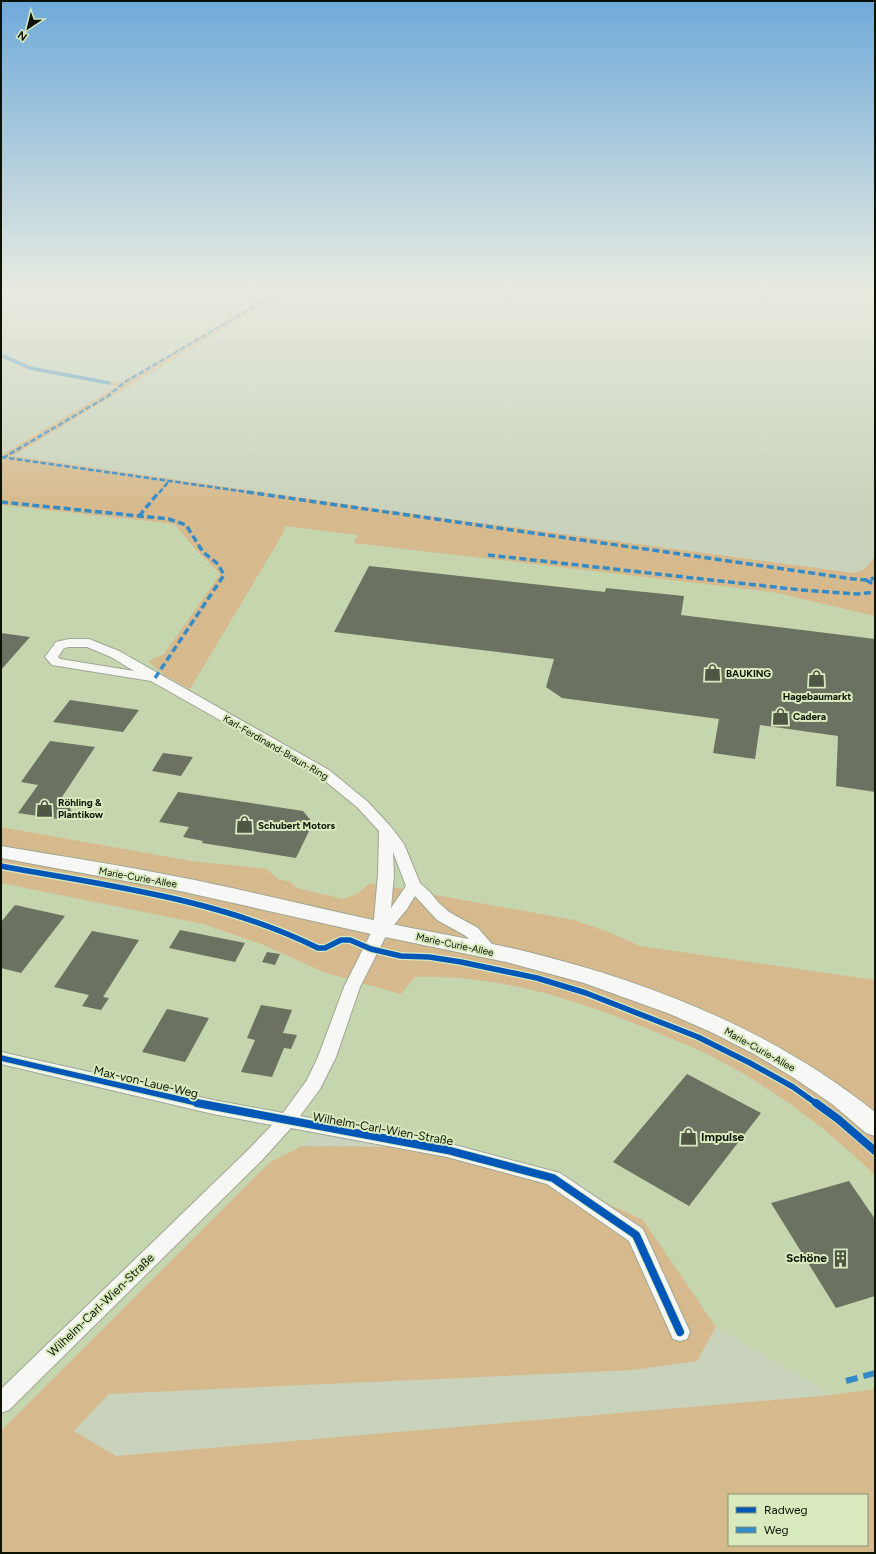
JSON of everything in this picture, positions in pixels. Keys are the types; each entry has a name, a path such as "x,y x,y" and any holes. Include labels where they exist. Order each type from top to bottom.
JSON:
{"main road":[{"name":"Marie-Curie-Allee","path":"1,852 178,884 381,929 490,951 548,965 600,980 677,1008 731,1032 774,1055 823,1085 875,1126"}],"street":[{"name":"Karl-Ferdinand-Braun-Ring","path":"155,678 56,662 51,657 60,645 69,643 89,643 115,654 324,773 363,805 386,830 403,857 414,886 443,916 472,932 490,951"},
{"path":"381,929 386,874 386,830"},
{"path":"381,929 402,905 414,886"},
{"name":"Wilhelm-Carl-Wien-Straße","path":"1,1403 256,1154 286,1122 314,1084 327,1058 352,987 381,929"},
{"name":"Max-von-Laue-Weg","path":"1,1058 200,1104 286,1122"},
{"name":"Wilhelm-Carl-Wien-Straße","path":"286,1122 447,1150 553,1178 636,1235 680,1332"}],"shaded area":[{"path":"11,362 20,362 32,367 120,383 157,362 170,362 13,456 414,514 854,573 861,571 866,567 875,556 875,616 773,592 353,543 358,535 285,526 284,532 190,689 164,675 148,661 164,654 220,574 195,549 175,524 1,505 1,455 117,386 28,369"},
{"path":"1,505 175,524 195,549 220,574 164,654 164,675 285,526 359,535 354,543 773,592 875,616 875,980 640,946 611,933 574,920 370,883 357,894 344,899 297,888 291,882 278,879 267,869 191,861 1,827"},
{"path":"1,827 191,861 267,869 278,879 291,882 297,888 343,899 357,894 370,883 574,920 611,933 640,946 875,980 875,1175 818,1125 755,1080 711,1056 629,1021 569,1000 509,985 478,980 447,977 415,977 401,994 326,973 261,944 203,924 1,883"},
{"path":"1,883 203,924 261,944 290,956 415,977 440,976 478,980 529,989 593,1007 711,1055 802,1113 850,1151 875,1175 875,1389 832,1395 716,1327 643,1220 447,1150 331,1119 302,1146 270,1163 1,1431"},
{"path":"302,1146 405,1147 553,1178 643,1220 716,1327 697,1361 633,1370 109,1394 74,1431 116,1456 832,1395 875,1389 875,1553 1,1553 1,1431 270,1162"}],"building":[{"name":"BAUKING","path":"369,566 605,592 606,588 684,596 681,615 875,639 875,792 836,786 838,736 760,725 755,759 713,753 719,719 562,698 546,687 554,659 334,632"},
{"path":"1,633 30,637 1,670"},
{"path":"70,700 139,710 123,732 53,722"},
{"path":"50,741 95,747 58,803 68,804 72,812 58,819 18,813 38,785 21,782"},
{"path":"163,753 193,757 181,776 152,771"},
{"name":"Schubert Motors","path":"178,792 303,811 313,823 296,858 202,843 203,841 183,837 189,827 159,822"},
{"path":"15,905 65,916 21,973 1,968 1,922"},
{"path":"180,930 245,943 235,962 169,948"},
{"path":"92,931 139,940 103,997 109,998 101,1010 82,1006 89,995 54,987"},
{"path":"267,952 280,954 275,965 262,962"},
{"path":"261,1005 292,1010 283,1033 297,1035 291,1049 284,1048 272,1077 241,1072 255,1040 247,1038"},
{"path":"167,1009 209,1018 185,1062 142,1052"},
{"name":"Impulse","path":"687,1074 761,1113 689,1206 613,1162"},
{"name":"Schöne","path":"849,1181 875,1219 875,1296 836,1308 771,1203"}],"waterway":[{"path":"16,362 30,368 109,383"}],"marked path":[{"path":"3,458 108,396 125,382 160,362"},
{"path":"1,457 854,579 866,580 875,578"},
{"path":"139,516 169,481"},
{"path":"1,502 169,519 186,525 203,552 218,564 224,575 155,678"},
{"path":"488,555 801,590 857,594 875,592"},
{"path":"866,580 875,585"},
{"path":"846,1381 875,1373"}],"cycle path":[{"path":"1,866 164,896 242,917 276,929 318,948 325,948 341,940 350,940 371,949 401,956 429,957 461,962 537,978 586,993 698,1037 750,1063 793,1087 838,1119 875,1151"},
{"path":"1,1058 213,1107 447,1150 553,1178 636,1235 680,1332"}],"place":[{"name":"BAUKING","path":"713,673"},
{"name":"Hagebaumarkt","path":"817,679"},
{"name":"Cadera","path":"780,716"},
{"name":"Röhling & Plantikow","path":"45,808"},
{"name":"Schubert Motors","path":"245,825"},
{"name":"Impulse","path":"688,1137"},
{"name":"Schöne","path":"840,1258"}]}
